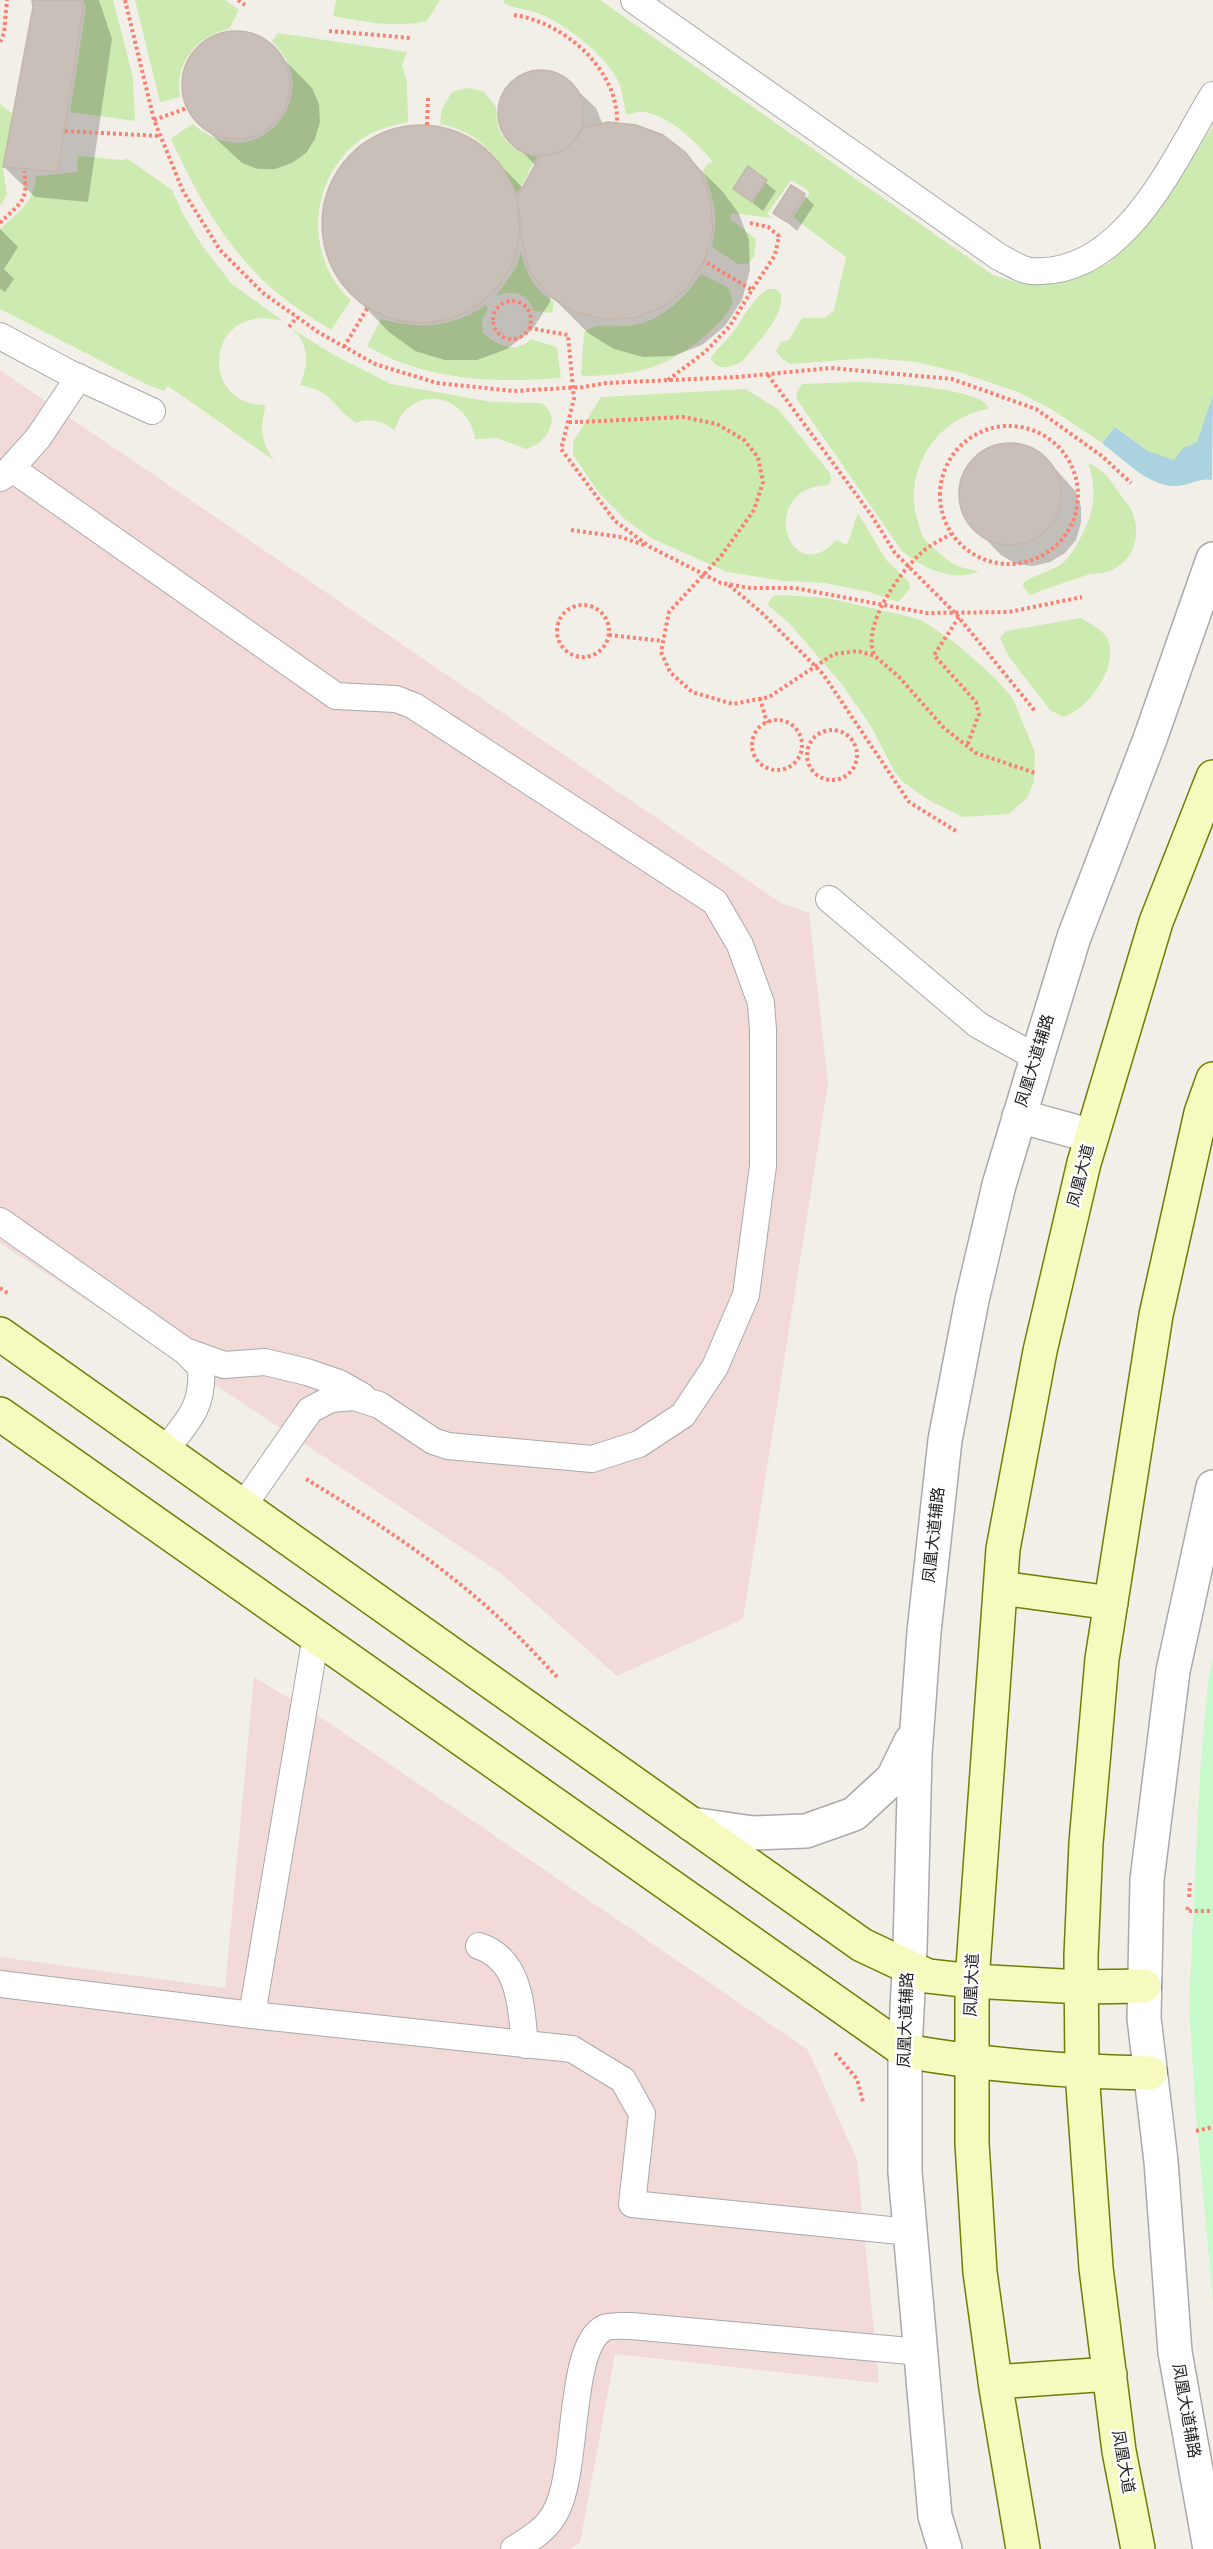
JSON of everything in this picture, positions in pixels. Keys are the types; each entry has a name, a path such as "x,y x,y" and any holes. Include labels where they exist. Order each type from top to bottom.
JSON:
{"main road":[{"name":"凤凰大道","path":"1023,2549 995,2382 980,2272 972,2158 972,1981 1003,1549 1040,1351 1092,1136 1156,921 1213,777"},
{"name":"凤凰大道","path":"1138,2549 1119,2451 1096,2268 1082,2072 1086,1843 1102,1659 1156,1315 1201,1113 1213,1079"},
{"path":"0,1334 862,1945 928,1976 972,1981 1082,1987 1144,1986"},
{"path":"0,1414 905,2051 972,2062 1082,2072 1150,2073"},
{"path":"1001,1588 1111,1603"},
{"path":"995,2382 1110,2374"}],"street":[{"name":"凤凰大道辅路","path":"945,2549 935,2516 905,2172 905,2051 917,1729 924,1632 945,1440 977,1277 999,1185 1019,1116 1074,936 1150,739 1213,559"},
{"path":"1019,1116 1092,1136"},
{"name":"凤凰大道辅路","path":"1210,2549 1175,2352 1161,2162 1144,2018 1144,1986 1147,1880 1173,1671 1213,1487"},
{"path":"691,1824 753,1833 806,1831 854,1814 893,1778 917,1729"}],"lane":[{"path":"634,0 999,257 1030,272 1075,266 1116,240 1148,203 1213,95"},
{"path":"0,336 78,377 152,411"},
{"path":"78,377 38,438 6,473 336,696 396,699 414,706 715,902 740,945 761,1003 763,1166 746,1295 715,1368 683,1415 639,1444 592,1459 448,1446 433,1441 379,1405 339,1383 307,1372 265,1362 224,1365 185,1351"},
{"path":"830,899 978,1025 1037,1058"},
{"path":"0,1221 185,1351 201,1368 202,1387 195,1411 165,1450"},
{"path":"243,1506 309,1410 331,1399 354,1397 379,1405"},
{"path":"252,2015 316,1636"},
{"path":"479,1946 493,1951 512,1973 521,2005 525,2045"},
{"path":"0,1984 252,2015 572,2049 623,2080 642,2114 632,2204 910,2232"},
{"path":"514,2549 541,2531 556,2512 570,2465 580,2369 590,2342 604,2328 631,2326 921,2352"}],"path":[{"path":"0,42 4,33 7,0"},
{"path":"125,0 154,120 160,136 183,190 219,250 263,293 344,347 375,364 437,383 514,391 606,383 768,375 831,368 952,379 1036,409 1102,456 1131,483"},
{"path":"238,0 245,6"},
{"path":"0,10 6,10"},
{"path":"514,15 544,23 585,53 602,71 617,111 617,123"},
{"path":"329,31 411,38"},
{"path":"427,125 428,98"},
{"path":"154,120 187,108"},
{"path":"64,131 160,136"},
{"path":"0,223 22,201 27,192 24,171"},
{"path":"668,380 705,352 729,327 775,255 779,236 768,227 750,223"},
{"path":"704,261 752,290"},
{"path":"511,300 524,304 530,315 529,328 520,337 514,339 502,337 492,322 495,310 504,302 511,300"},
{"path":"344,347 368,307"},
{"path":"289,327 297,317"},
{"path":"529,328 568,334 574,399 561,449 615,521 650,547"},
{"path":"768,375 872,516 896,554 958,615 1035,711"},
{"path":"569,422 683,417 717,424 744,440 758,457 763,482 754,510 721,556 669,612 661,652 670,672 692,692 733,704 769,697 834,654 858,651 874,655 899,677 944,728 976,753 1035,773"},
{"path":"1000,426 1024,427 1046,436 1062,451 1073,470 1078,492 1075,514 1065,535 1050,550 1030,561 1008,564 986,560 967,550 951,534 942,513 940,489 945,466 959,447 978,433 1000,426"},
{"path":"571,530 621,537 650,547 721,583 750,588 795,588 926,613 958,615 1009,612 1082,597"},
{"path":"874,655 870,644 874,620 897,582 920,553 951,534"},
{"path":"729,584 762,613 823,674 909,802 956,831"},
{"path":"590,606 604,616 608,622 609,635 604,647 597,653 580,656 564,649 558,633 561,617 574,607 590,606"},
{"path":"958,615 934,655 976,702 979,714 977,725 967,746"},
{"path":"609,635 663,641"},
{"path":"760,698 767,723"},
{"path":"783,721 791,725 801,738 801,749 796,761 782,769 766,768 760,764 752,749 756,733 767,723 783,721"},
{"path":"832,730 841,731 854,742 857,759 855,766 844,778 829,780 815,773 808,759 808,751 816,736 832,730"},
{"path":"801,749 808,751"},
{"path":"306,1479 351,1506 465,1588 498,1617 561,1681"},
{"path":"1190,1883 1187,1911 1213,1911"},
{"path":"832,2049 857,2079 866,2110"},
{"path":"1190,2133 1213,2127"}],"shaded area":[{"path":"0,370 781,903 809,913 828,1084 743,1619 617,1676 502,1574 0,1243"},
{"path":"254,1677 328,1722 808,2050 857,2160 879,2383 615,2354 580,2543 569,2549 0,2549 0,1957 225,1988"}],"green space":[{"path":"83,0 113,0 133,77 135,121 70,112 86,7"},
{"path":"135,0 225,0 239,10 229,29 207,38 190,53 181,73 180,97 160,102"},
{"path":"336,0 440,0 427,21 392,24 333,16"},
{"path":"503,0 600,0 993,275 1013,281 1036,284 1062,281 1109,263 1137,232 1192,159 1213,125 1213,395 1197,443 1189,445 1173,461 1148,451 1116,427 1102,443 1051,409 1018,392 962,373 916,362 870,358 790,364 776,351 781,342 789,340 802,318 825,318 834,310 846,257 793,217 810,192 791,180 767,214 773,218 731,213 730,219 756,239 754,257 747,264 738,264 712,247 715,226 714,207 703,170 707,164 713,162 706,154 682,131 664,119 645,112 626,115 619,83 614,73 586,43 562,25 536,12 509,6"},
{"path":"278,33 407,52 402,65 407,82 408,122 387,127 354,145 339,161 328,180 321,201 318,222 320,243 326,264 336,283 351,300 331,330 274,291 251,268 212,216 171,139 192,124 215,138 239,143 253,140 276,125 285,113 293,86 288,63 272,41"},
{"path":"466,88 483,91 492,102 496,108 500,132 508,143 518,151 537,157 517,194 504,169 488,149 467,133 440,124 442,109 452,92"},
{"path":"0,104 13,114 3,167 7,195 0,206"},
{"path":"78,156 128,159 172,190 183,214 203,247 232,284 283,321 257,319 237,326 225,339 219,356 221,374 229,390 244,401 266,405 263,420 264,441 275,461 168,386 164,391 146,384 0,309 0,229 29,200 36,176 77,172"},
{"path":"521,252 532,281 547,298 554,302 552,313 534,311 528,300 519,294 509,293 496,296 517,266"},
{"path":"701,274 729,288 733,302 725,315 707,334 673,358 650,368 624,373 581,375 584,332 596,326 628,326 655,318 680,299"},
{"path":"768,289 775,289 781,294 781,303 774,321 743,361 730,366 717,366 711,359 714,353 727,340 757,298"},
{"path":"486,305 488,309 482,319 483,333 500,345 519,346 531,339 557,347 561,378 511,380 461,377 413,366 389,358 367,346 381,319 408,325 435,325 474,313"},
{"path":"289,327 334,355 391,384 492,402 542,403 551,416 549,430 540,442 526,449 497,438 475,439 466,416 457,407 436,399 425,399 413,404 400,417 394,430 376,421 366,420 356,423 327,396 300,385 305,369 306,353 301,339"},
{"path":"854,382 945,390 978,399 987,405 988,409 970,414 954,423 928,448 915,481 914,499 917,518 925,540 952,563 979,571 959,575 939,572 919,563 902,551 798,401 796,394 802,384"},
{"path":"746,389 779,410 830,473 831,479 828,485 805,490 792,502 786,517 787,533 794,546 805,554 819,553 836,540 847,545 858,513 886,560 909,582 910,589 898,602 869,592 825,583 784,581 727,572 651,538 626,520 599,493 573,455 573,442 601,397"},
{"path":"1088,463 1105,474 1131,510 1136,529 1133,548 1129,556 1111,571 1087,575 1030,595 1023,586 1024,582 1065,561 1088,523 1093,504 1093,484"},
{"path":"773,596 827,598 911,617 923,621 957,644 996,679 1013,699 1035,752 1034,782 1027,798 1009,814 963,817 930,801 903,782 894,771 871,726 840,682 789,623 769,606 768,603"},
{"path":"1081,618 1105,635 1110,649 1110,661 1100,685 1092,696 1073,713 1063,717 1050,710 1009,657 1000,638 1006,631"},
{"path":"1213,1656 1213,2304 1195,2103 1189,2003 1200,1773 1208,1681"}],"water":[{"path":"1213,395 1212,480 1175,486 1155,482 1102,443 1115,427 1148,451 1174,460 1183,448 1197,442"}],"building":[{"path":"32,0 80,0 83,8 58,172 3,167 33,7"},
{"path":"236,31 257,35 274,47 286,64 290,85 286,106 274,123 257,135 236,139 215,135 198,123 186,106 182,85 186,64 198,47 215,35"},
{"path":"541,70 565,77 577,89 584,113 577,137 565,149 541,156 517,149 505,137 498,113 505,89 517,77"},
{"path":"608,122 636,125 663,135 685,152 702,174 711,201 713,232 704,261 687,288 663,307 634,318 604,319 574,312 548,295 529,271 520,231 517,197 540,156 553,154 566,148 583,128"},
{"path":"411,125 431,125 450,129 468,137 484,147 498,161 516,195 520,224 516,253 508,271 498,287 484,301 450,319 431,323 411,323 392,319 374,311 358,301 344,287 326,253 322,234 322,214 326,195 334,177 344,161 358,147 392,129"},
{"path":"748,166 767,180 752,202 733,189"},
{"path":"791,185 805,194 787,222 773,213"},
{"path":"1010,443 1030,447 1046,458 1057,474 1061,494 1057,514 1046,530 1030,541 1010,545 990,541 974,530 963,514 959,494 963,474 974,458 990,447"}]}
